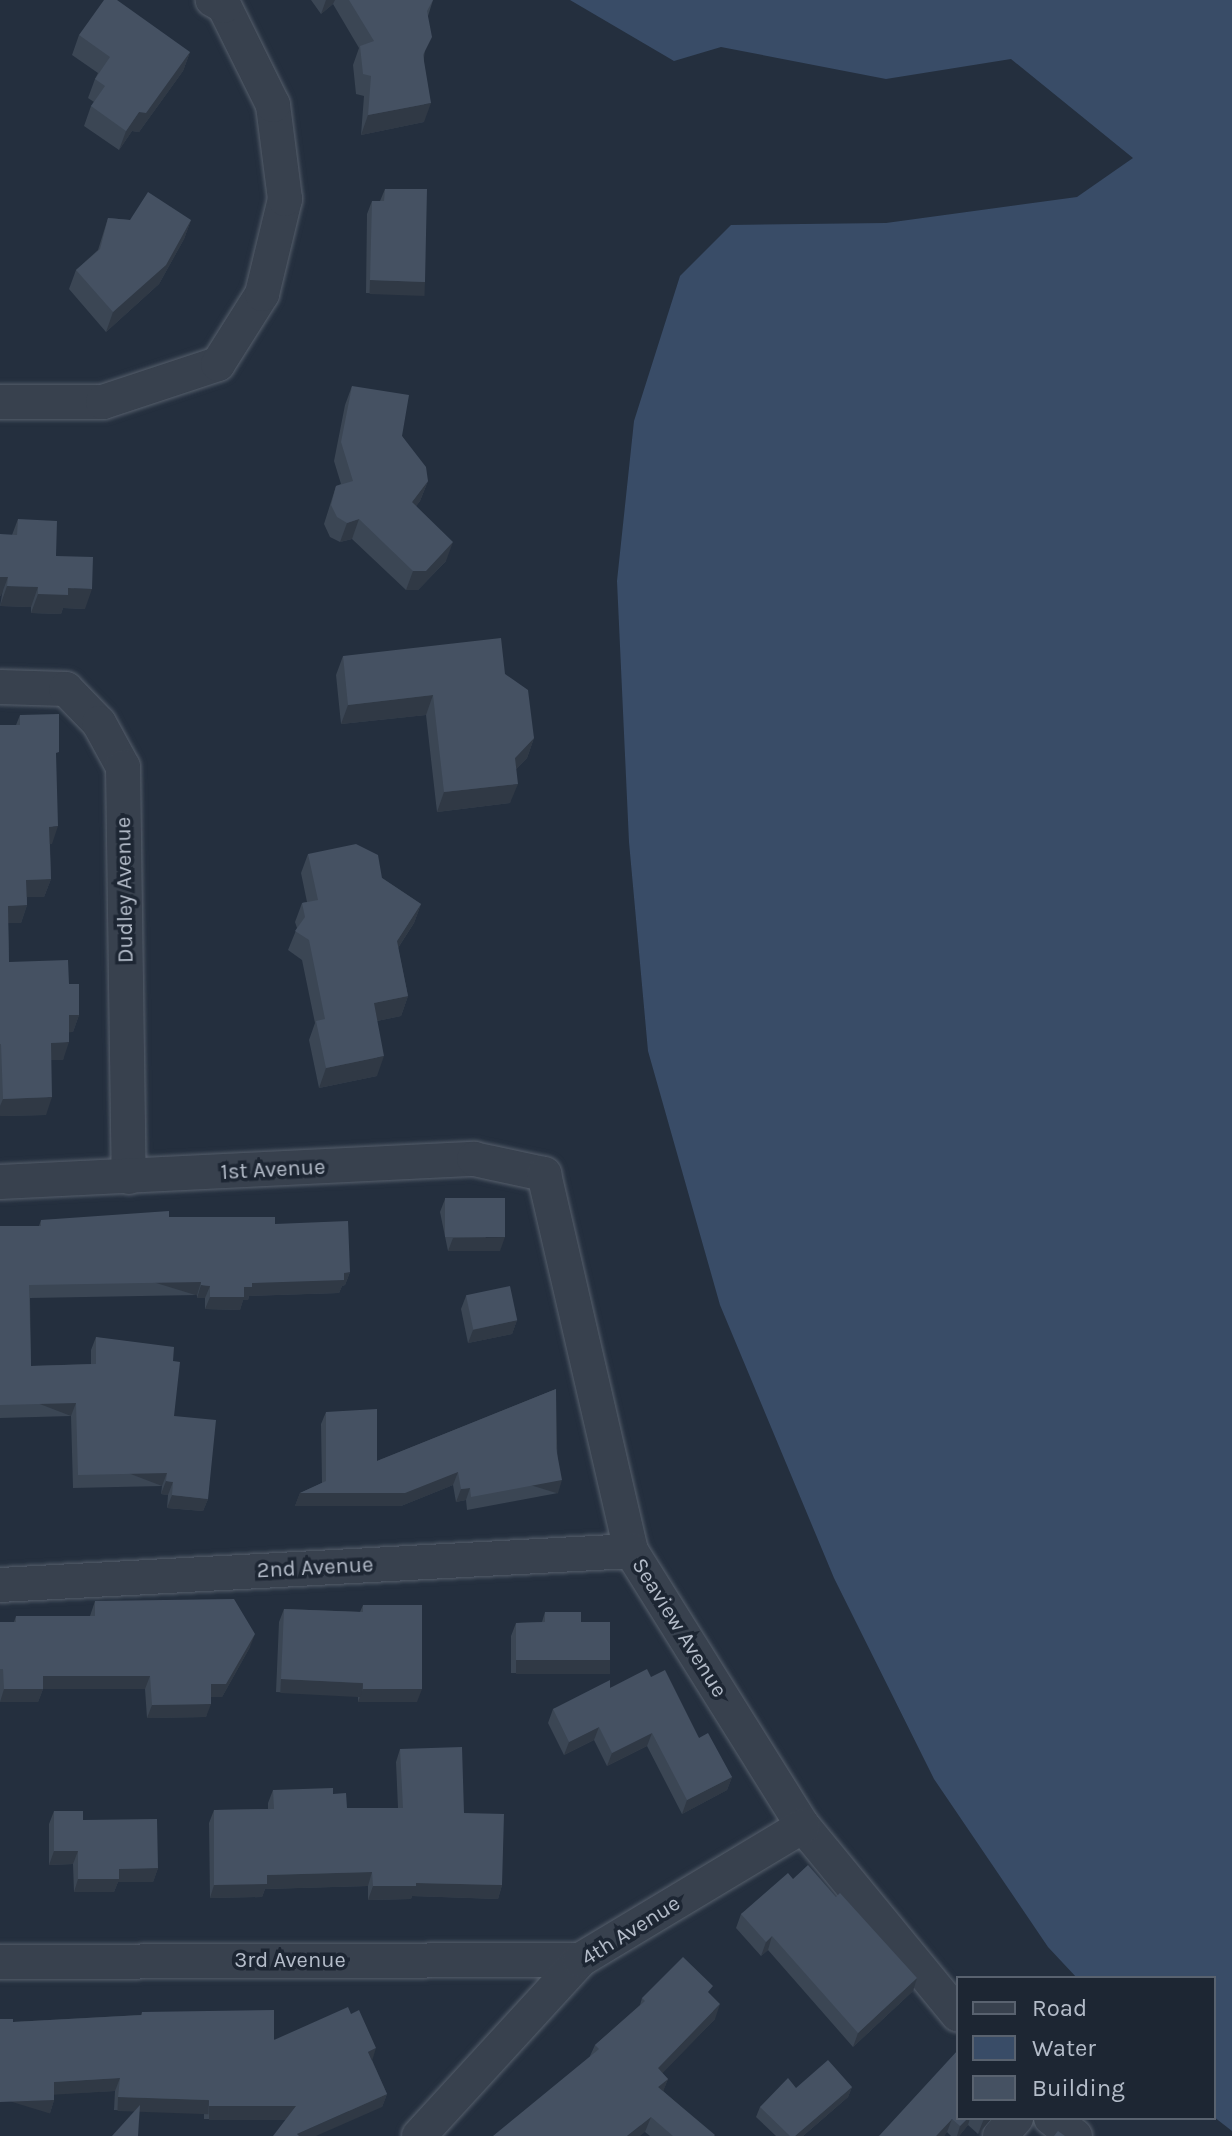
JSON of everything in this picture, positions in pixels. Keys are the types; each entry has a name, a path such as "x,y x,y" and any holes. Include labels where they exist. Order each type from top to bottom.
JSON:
{"street":[{"path":"0,402 103,402 218,364 262,294 285,199 273,105 224,6 213,0"},
{"name":"Dudley Avenue","path":"0,687 66,689 99,723 123,767 129,1177"},
{"name":"1st Avenue","path":"0,1182 474,1159 544,1174"},
{"name":"Seaview Avenue","path":"544,1174 631,1551 803,1826 956,2013"},
{"name":"2nd Avenue","path":"0,1585 631,1551"},
{"name":"4th Avenue","path":"419,2136 580,1960 803,1826"},
{"name":"3rd Avenue","path":"0,1962 580,1960"},
{"path":"1000,2136 1014,2120"},
{"path":"1054,2120 1075,2136"}],"water":[{"path":"570,0 1232,0 1232,2131 1216,2119 1216,1976 1075,1976 1048,1947 934,1779 834,1578 720,1305 648,1051 629,842 617,581 634,421 680,276 731,225 886,223 1077,197 1133,158 1011,59 886,79 721,47 674,61"}],"building":[{"path":"104,0 117,0 190,52 146,113 139,112 126,131 91,106 105,86 95,79 110,57 79,35"},
{"path":"349,0 433,0 427,11 432,37 423,55 431,103 368,115 371,76 363,74 360,46 374,41"},
{"path":"385,189 427,189 425,282 370,280 372,201 384,201"},
{"path":"148,192 191,220 166,265 113,312 76,270 100,249 108,218 130,220"},
{"path":"352,386 409,395 402,436 426,467 428,481 412,502 453,542 426,571 413,571 359,519 347,523 337,517 331,505 336,486 353,481 341,442"},
{"path":"18,519 57,521 56,556 93,557 92,589 68,588 68,595 38,594 38,587 7,586 8,577 0,577 0,534 17,535"},
{"path":"501,638 505,674 528,690 534,738 515,758 518,784 444,792 433,695 348,705 343,656"},
{"path":"59,714 59,752 56,753 58,826 49,827 51,879 26,880 27,905 8,906 9,962 68,960 69,984 79,984 79,1015 69,1015 69,1042 51,1043 52,1097 3,1099 0,1044 0,725 20,725 20,715"},
{"path":"356,844 378,855 382,878 421,904 397,941 408,996 374,1003 384,1056 326,1068 316,1021 325,1019 309,940 295,931 305,917 302,903 318,900 308,854"},
{"path":"445,1198 505,1198 505,1237 445,1237"},
{"path":"169,1211 169,1217 275,1217 275,1224 348,1221 350,1272 344,1273 344,1280 252,1283 252,1287 244,1287 244,1297 210,1297 210,1286 201,1285 201,1282 29,1285 31,1366 96,1364 96,1337 174,1347 173,1361 180,1362 174,1416 216,1420 208,1499 172,1495 173,1482 166,1481 167,1473 78,1475 76,1403 0,1405 0,1226 41,1226 41,1220"},
{"path":"510,1286 517,1320 473,1330 466,1295"},
{"path":"556,1389 556,1448 562,1480 471,1497 470,1488 461,1489 458,1472 405,1493 300,1493 326,1481 326,1412 377,1409 377,1461"},
{"path":"234,1599 255,1634 226,1684 211,1684 211,1704 152,1705 150,1676 43,1676 43,1689 4,1689 3,1669 0,1669 0,1622 16,1622 16,1616 95,1616 95,1601"},
{"path":"363,1605 422,1605 422,1689 363,1689 363,1683 281,1679 284,1609 363,1612"},
{"path":"545,1612 581,1612 581,1622 610,1622 610,1660 516,1660 516,1623 545,1622"},
{"path":"647,1669 651,1677 665,1670 699,1738 708,1733 732,1777 687,1800 652,1733 612,1753 599,1727 569,1742 553,1709 610,1680 610,1688"},
{"path":"462,1747 464,1813 504,1814 502,1885 416,1883 416,1886 373,1886 372,1872 267,1875 267,1884 214,1885 214,1810 274,1809 273,1790 333,1788 333,1794 346,1793 347,1808 403,1808 400,1749"},
{"path":"54,1811 83,1811 83,1820 157,1819 158,1868 119,1869 119,1879 78,1879 78,1851 54,1851"},
{"path":"808,1865 836,1897 840,1893 917,1978 858,2033 772,1936 766,1942 741,1914 788,1873 793,1879"},
{"path":"683,1957 713,1986 708,1992 720,2004 658,2068 668,2079 658,2087 714,2136 673,2136 651,2117 627,2136 493,2136 599,2049 595,2045 645,2001 642,1998"},
{"path":"348,2007 351,2014 359,2010 376,2048 368,2052 387,2094 297,2134 299,2136 273,2136 296,2106 209,2106 209,2100 118,2097 120,2078 54,2082 54,2100 0,2102 0,2019 13,2019 13,2022 142,2015 142,2012 274,2010 274,2040"},
{"path":"956,2052 956,2120 966,2120 960,2126 952,2119 936,2136 879,2136"},
{"path":"828,2060 852,2087 795,2136 790,2136 760,2107 788,2078 796,2088"},
{"path":"140,2105 138,2136 112,2136"}]}
